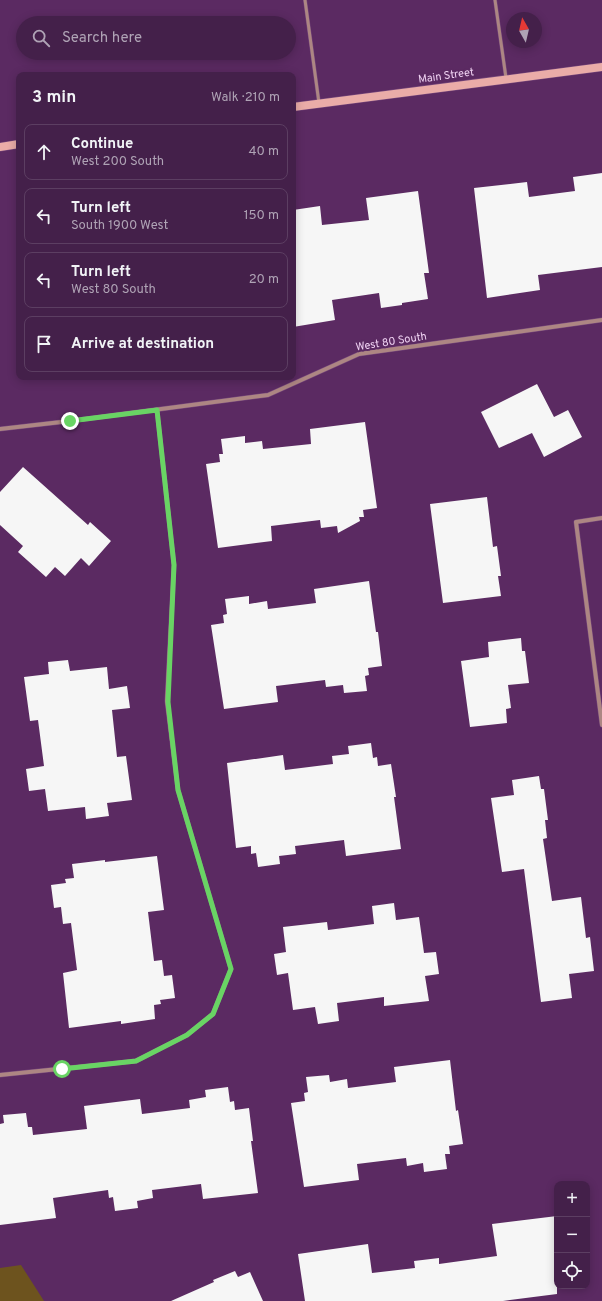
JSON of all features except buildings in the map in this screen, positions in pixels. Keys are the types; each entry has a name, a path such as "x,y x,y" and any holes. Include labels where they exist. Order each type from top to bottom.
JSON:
{"main road":[{"name":"Main Street","path":"296,107 506,78 602,67"},
{"path":"0,147 16,144"}],"street":[{"name":"West 80 South","path":"0,429 268,395 359,354 602,320"},
{"path":"0,1075 136,1061 187,1035 213,1014 231,969 178,790 168,702 174,565 157,410"},
{"path":"602,518 576,522 602,725"}],"lane":[{"path":"305,0 319,103"},
{"path":"495,0 506,78"}],"shaded area":[{"path":"21,1265 44,1301 0,1301 0,1268"}],"route":[{"path":"62,1069 136,1061 187,1035 213,1014 231,969 178,790 168,702 174,565 157,410 70,421"}]}
